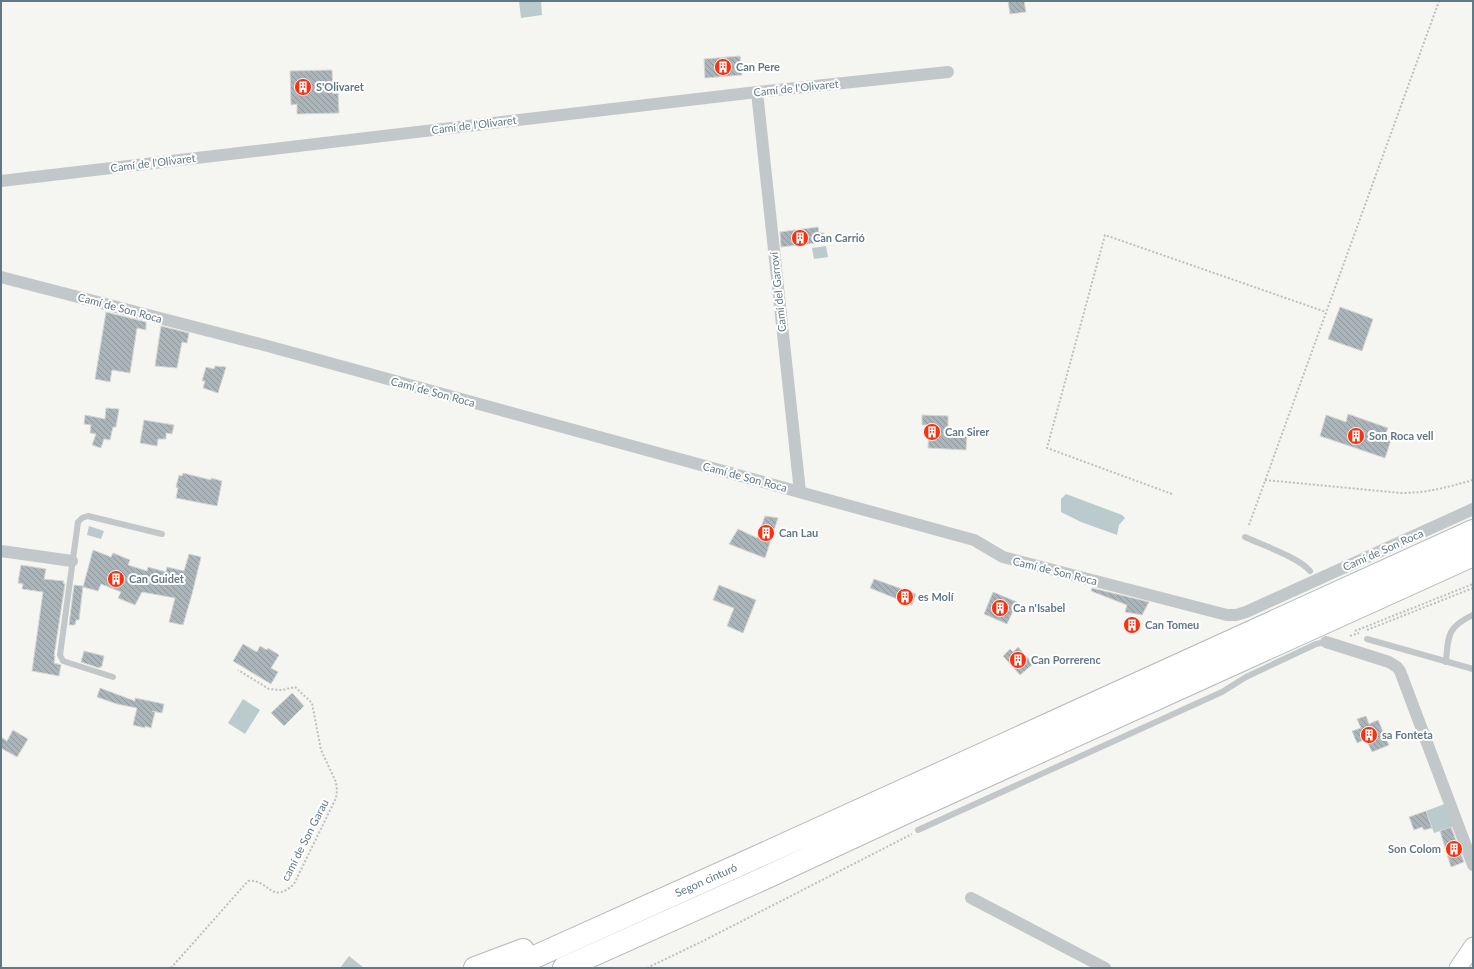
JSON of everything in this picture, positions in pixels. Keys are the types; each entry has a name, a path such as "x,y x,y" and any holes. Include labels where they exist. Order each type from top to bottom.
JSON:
{"highway":[{"name":"Segon cinturó","path":"510,968 1473,531"},
{"path":"564,968 1473,555"},
{"path":"475,968 560,934 608,924"},
{"path":"582,968 604,950"}],"street":[{"name":"Camí de l'Olivaret","path":"1,181 757,92 948,72"},
{"name":"Camí del Garroví","path":"757,92 800,492"},
{"name":"Camí de Son Roca","path":"1,276 264,345 974,540 1003,557 1232,616 1246,612 1473,509"},
{"path":"1,551 72,561"},
{"path":"1326,642 1390,662 1400,671 1473,865"},
{"path":"971,898 1105,968"},
{"path":"1458,968 1473,946"}],"lane":[{"path":"113,677 60,659 78,522 82,518 88,516 162,534"},
{"path":"1245,537 1274,549 1310,571"},
{"path":"1446,662 1448,638 1453,627 1464,619 1473,615"},
{"path":"1367,639 1473,669"},
{"path":"918,830 1222,692 1246,677 1316,644 1326,642"}],"path":[{"path":"1249,525 1439,1"},
{"path":"1172,494 1047,448 1105,235 1326,312"},
{"path":"1265,480 1402,493 1420,493 1437,490 1473,480"},
{"path":"1355,631 1473,584"},
{"path":"1326,642 1354,635 1473,588"},
{"name":"camí de Son Garau","path":"171,968 248,881 253,880 276,893 282,893 294,884 336,798 336,782 321,750 312,703 295,687 282,690 269,689 238,670"},
{"path":"647,968 705,940 918,830"}],"shaded area":[{"path":"519,1 541,1 542,15 521,18"},
{"path":"826,246 828,257 814,259 812,248"},
{"path":"1066,494 1122,515 1125,518 1119,525 1117,535 1081,522 1061,512 1061,499"},
{"path":"89,526 104,531 101,539 87,535"},
{"path":"243,699 260,710 245,734 228,723"},
{"path":"1447,803 1455,826 1434,833 1426,811"},
{"path":"349,956 364,968 340,968"}],"building":[{"path":"1008,1 1024,1 1026,12 1010,14"},
{"name":"Can Pere","path":"740,56 742,75 705,78 704,59"},
{"name":"S'Olivaret","path":"332,70 333,94 338,93 339,113 297,114 297,104 291,105 290,71"},
{"name":"Can Carrió","path":"818,227 819,233 824,233 825,242 781,247 780,232"},
{"path":"1340,307 1373,319 1362,351 1328,339"},
{"path":"106,312 146,322 146,330 137,328 130,373 112,370 110,382 95,379"},
{"path":"161,326 189,333 187,343 182,342 177,368 155,366"},
{"path":"215,366 226,367 218,393 203,388 205,381 202,381 206,367 214,369"},
{"path":"106,408 119,409 116,427 113,427 110,440 104,439 101,448 92,445 96,434 90,433 91,425 84,424 85,415 105,419"},
{"name":"Son Roca vell","path":"1348,414 1388,428 1385,435 1392,437 1385,458 1320,436 1326,415 1346,422"},
{"name":"Can Sirer","path":"922,415 948,416 948,433 967,434 966,450 928,448 929,425 922,425"},
{"path":"144,420 174,425 172,434 166,433 166,439 158,439 157,446 140,443"},
{"path":"183,473 211,480 211,478 222,481 217,506 176,498 178,488 176,487 179,475 182,476"},
{"name":"Can Lau","path":"765,516 778,518 765,558 729,544 738,529 757,538"},
{"path":"93,550 111,557 113,553 130,560 128,565 147,571 148,567 166,572 167,567 184,571 189,554 201,557 183,625 169,622 175,598 142,592 135,605 118,598 121,592 101,584 98,591 83,587"},
{"path":"21,565 46,569 44,579 64,581 63,583 65,584 54,656 54,663 61,665 59,676 32,671 43,592 22,589 23,584 18,583"},
{"name":"es Molí","path":"874,579 916,594 912,605 870,588"},
{"path":"74,585 83,586 79,620 76,620 75,625 69,625"},
{"path":"719,585 756,600 743,633 727,626 734,608 713,600"},
{"path":"1092,588 1149,602 1142,615 1125,612 1127,605 1091,591"},
{"name":"Ca n'Isabel","path":"993,592 1017,602 1007,624 984,614"},
{"path":"243,644 257,652 260,646 267,650 268,648 279,655 271,668 278,672 271,684 233,661"},
{"name":"Can Porrerenc","path":"1018,647 1033,664 1020,675 1003,656 1010,649 1013,652"},
{"path":"84,651 104,656 102,666 99,668 81,662"},
{"path":"100,688 135,701 135,698 164,704 162,713 152,711 155,712 151,728 133,725 137,708 117,704 97,697"},
{"path":"292,693 304,706 284,726 271,713"},
{"name":"sa Fonteta","path":"1366,716 1369,724 1378,720 1389,745 1372,752 1366,739 1357,743 1352,731 1361,728 1357,719"},
{"path":"13,730 28,739 17,757 1,748 1,737 7,741"},
{"path":"1426,811 1432,828 1424,830 1422,827 1414,830 1409,817"},
{"path":"1451,827 1464,862 1451,867 1440,831"}],"place":[{"name":"Can Pere","path":"723,67"},
{"name":"S'Olivaret","path":"303,87"},
{"name":"Can Carrió","path":"800,238"},
{"name":"Can Sirer","path":"932,432"},
{"name":"Son Roca vell","path":"1356,436"},
{"name":"Can Lau","path":"766,533"},
{"name":"Can Guidet","path":"116,579"},
{"name":"es Molí","path":"905,597"},
{"name":"Ca n'Isabel","path":"1000,608"},
{"name":"Can Tomeu","path":"1132,625"},
{"name":"Can Porrerenc","path":"1018,660"},
{"name":"sa Fonteta","path":"1369,735"},
{"name":"Son Colom","path":"1454,849"}]}
